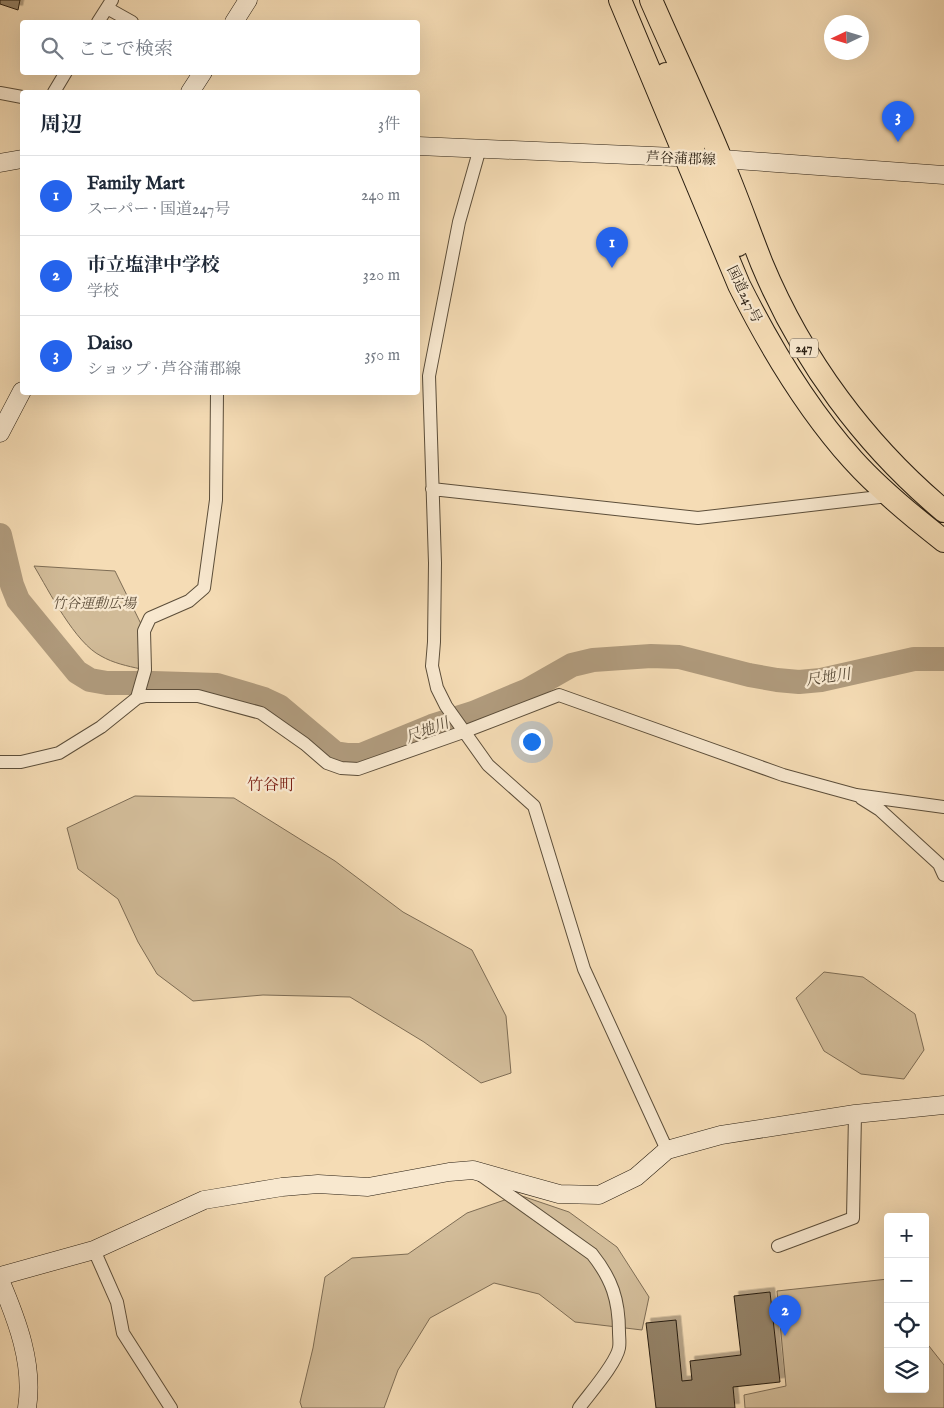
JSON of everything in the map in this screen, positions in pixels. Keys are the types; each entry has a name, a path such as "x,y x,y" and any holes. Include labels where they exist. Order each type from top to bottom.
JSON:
{"highway":[{"name":"国道247号","path":"620,0 739,285 759,324 798,387 853,460 888,496 944,541"},
{"path":"640,0 662,65 694,136 693,152 685,158"},
{"name":"国道247号","path":"651,0 722,159 763,265 786,315 810,359 860,428 887,459 941,505"},
{"name":"247","path":"722,159 712,168 718,194 766,314 774,348"}],"street":[{"path":"235,20 248,0"},
{"path":"99,20 109,4 129,20"},
{"path":"55,90 64,75"},
{"path":"191,90 200,75"},
{"path":"0,93 20,97"},
{"name":"芦谷蒲郡線","path":"420,146 722,159 944,175"},
{"path":"480,148 459,222 423,374 432,489 435,573 432,666 437,688 451,713 488,765 534,806 584,969 667,1150"},
{"path":"0,163 20,158"},
{"path":"0,433 20,395"},
{"path":"0,762 21,762 59,753 101,728 138,696 145,670 144,631 150,618 189,601 204,588 216,500 217,395"},
{"path":"432,489 698,518 888,496"},
{"path":"138,696 198,696 261,713 305,744 327,763 341,768 358,770 559,695 783,775 856,794 944,807"},
{"path":"856,794 880,810 939,864 944,875"},
{"path":"0,1276 94,1250 204,1200 282,1187 318,1184 368,1187 449,1172 472,1170 559,1194 599,1195 636,1177 667,1150 721,1135 855,1114 944,1105"},
{"path":"778,1246 853,1218 855,1114"},
{"path":"472,1170 592,1254 605,1270 615,1294 619,1322 619,1349 604,1377 579,1408"},
{"path":"94,1250 118,1302 123,1333 171,1408"},
{"path":"0,1280 21,1336 28,1363 27,1408"}],"green space":[{"name":"竹谷運動広場","path":"34,566 115,571 143,628 141,669 110,661 91,649 63,616"},
{"path":"135,796 234,798 335,861 403,912 472,950 506,1016 511,1073 481,1083 424,1042 350,997 263,995 193,1001 157,974 138,942 118,899 78,869 67,828"},
{"path":"824,972 863,977 915,1014 924,1050 904,1079 861,1074 824,1051 796,998"},
{"path":"519,1195 569,1212 617,1247 649,1297 642,1330 575,1322 539,1294 494,1283 430,1318 398,1370 384,1408 302,1408 300,1402 313,1348 325,1277 352,1258 408,1254 467,1213"},
{"path":"884,1279 884,1393 929,1393 929,1346 944,1365 944,1408 745,1408 744,1395 786,1386 777,1291"}],"building":[{"path":"0,0 20,0 18,10 0,4"},
{"path":"770,1292 780,1382 733,1387 735,1408 656,1408 646,1323 676,1320 682,1381 692,1380 690,1361 741,1355 734,1296"}],"waterway":[{"name":"尺地川","path":"0,535 12,585 18,600 77,672 90,680 107,683 217,685 264,699 279,706 335,753 348,755 361,755 432,726 473,713 528,690 572,665 593,660 651,656 679,657 749,675 799,682 821,680 914,659 944,659"}],"place":[{"name":"Daiso","path":"898,142"},
{"name":"Family Mart","path":"612,268"},
{"name":"市立塩津中学校","path":"785,1336"}],"district":[{"name":"竹谷町","path":"271,784"}]}
